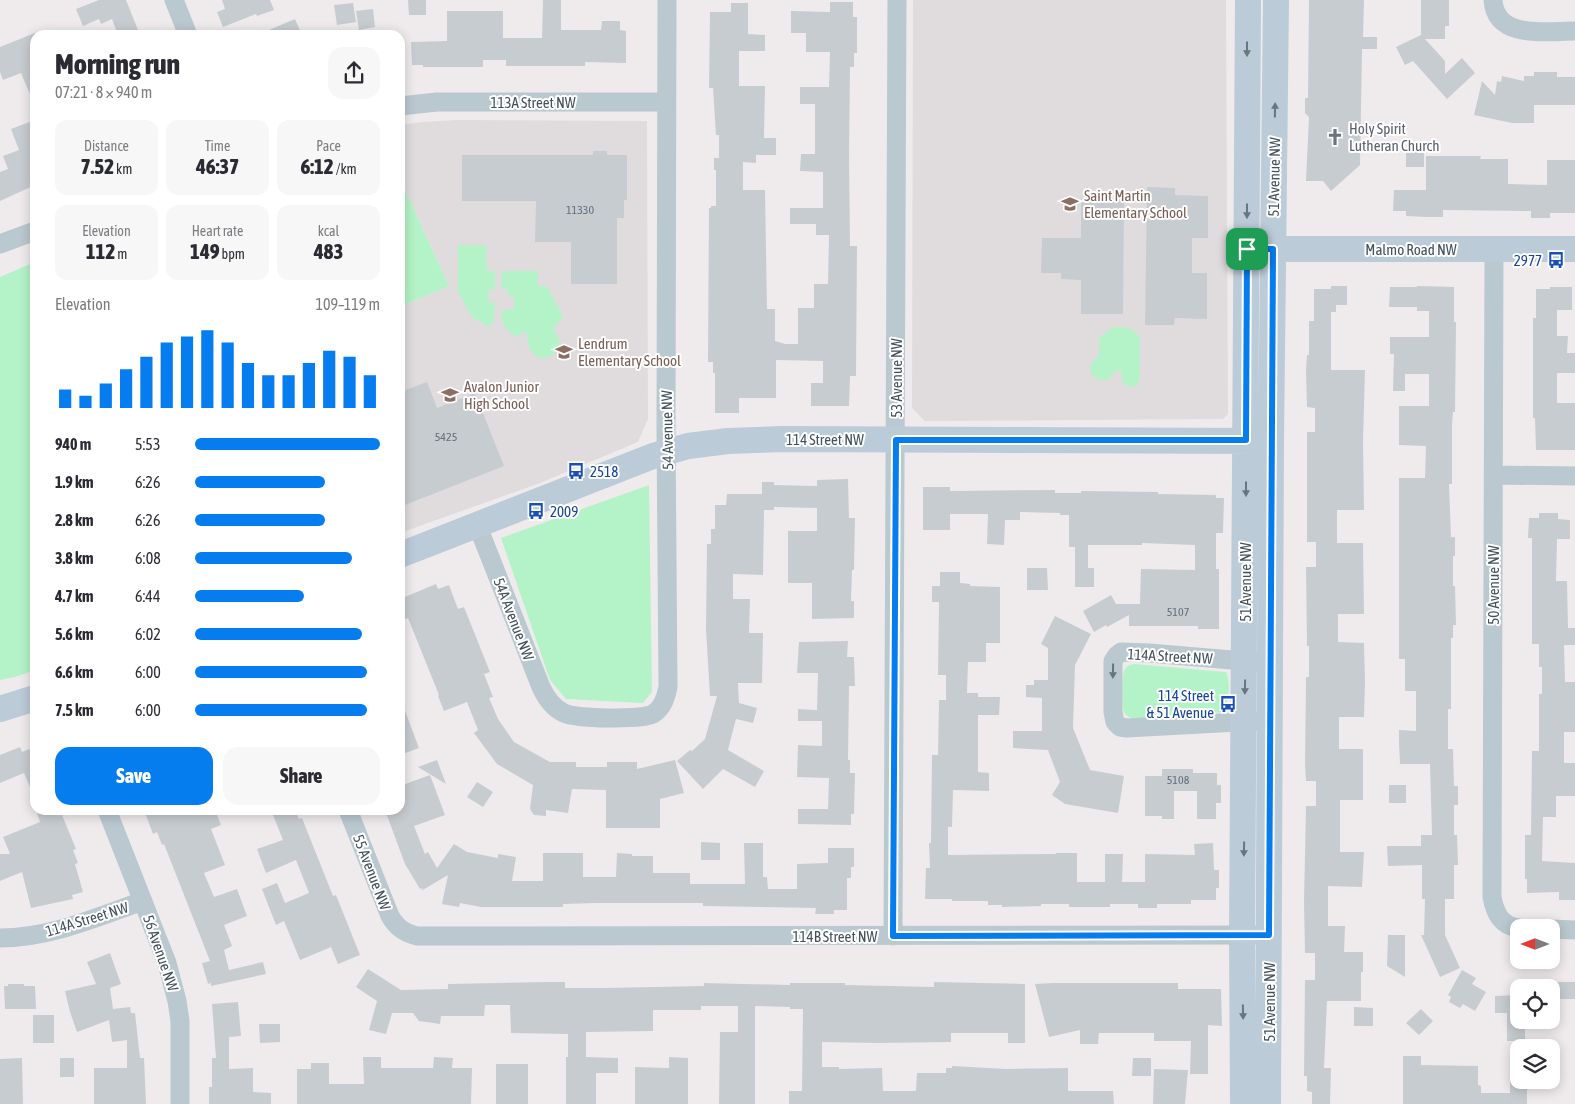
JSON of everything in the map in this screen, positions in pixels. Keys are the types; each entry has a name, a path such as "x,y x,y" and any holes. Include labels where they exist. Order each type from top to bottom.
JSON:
{"main road":[{"name":"51 Avenue NW","path":"1248,0 1247,249 1258,441 1257,720 1269,935 1268,1104"},
{"name":"51 Avenue NW","path":"1258,441 1273,249 1276,0"},
{"name":"Malmo Road NW","path":"1247,249 1575,250"},
{"name":"114 Street NW","path":"405,552 640,460 688,446 754,440 1258,441"},
{"path":"0,709 30,700"},
{"name":"51 Avenue NW","path":"1244,1104 1242,935 1257,720"}],"street":[{"path":"174,0 186,30"},
{"name":"54 Avenue NW","path":"558,709 564,713 581,717 642,717 655,713 660,708 666,697 668,687 667,0"},
{"name":"53 Avenue NW","path":"893,936 897,0"},
{"path":"1493,0 1496,14 1509,27 1518,30 1575,31"},
{"name":"113A Street NW","path":"405,105 436,102 666,102"},
{"path":"0,244 30,233"},
{"name":"50 Avenue NW","path":"1494,249 1492,897 1500,919 1510,926"},
{"path":"1494,475 1575,476"},
{"name":"54A Avenue NW","path":"477,524 541,687 545,696 558,709"},
{"name":"114A Street NW","path":"1257,663 1121,652 1117,654 1114,661 1113,712 1115,722 1120,727 1148,728 1257,720"},
{"name":"56 Avenue NW","path":"109,815 166,963 177,1001 180,1021 180,1104"},
{"name":"55 Avenue NW","path":"350,815 390,916 402,930"},
{"name":"114A Street NW","path":"0,938 32,935 56,930 143,901"},
{"name":"114B Street NW","path":"402,930 417,936 1269,935"},
{"path":"1560,930 1575,930"}],"shaded area":[{"name":"Saint Martin Elementary School","path":"913,0 1226,0 1228,414 1223,419 925,421 912,408"},
{"name":"Lendrum Elementary School","path":"457,120 647,121 648,419 638,442 540,483 405,531 405,305 449,286 405,190 405,124"}],"green space":[{"path":"405,190 449,286 405,305"},
{"path":"458,245 486,245 487,271 495,271 495,289 488,290 489,303 495,302 494,321 489,327 472,317 458,292"},
{"path":"30,264 30,672 0,680 0,277"},
{"path":"502,271 538,271 538,286 547,286 563,316 553,330 559,338 559,346 549,357 542,358 534,355 529,347 527,333 522,333 516,337 504,326 502,310 514,309 514,296 508,296 508,289 501,289"},
{"path":"1113,327 1130,328 1140,337 1140,377 1137,386 1128,387 1123,384 1121,371 1115,371 1108,380 1097,379 1091,373 1090,365 1099,355 1099,338"},
{"path":"649,485 652,692 643,703 566,699 550,680 501,538"},
{"path":"1129,665 1226,672 1229,692 1224,712 1139,719 1128,717 1123,709 1123,674"}],"building":[{"path":"99,0 126,0 138,30 116,30 112,19 101,24 99,19 83,26 76,9"},
{"path":"222,0 270,0 274,10 257,16 256,14 223,27 217,12 225,9"},
{"path":"408,0 426,0 426,15 409,15"},
{"path":"543,0 561,0 561,30 601,30 602,21 620,21 620,30 626,31 626,63 585,62 585,66 506,66 506,60 483,60 483,67 423,67 423,65 412,65 411,42 447,41 447,11 503,11 503,38 542,38"},
{"name":"Holy Spirit Lutheran Church","path":"1309,0 1364,0 1363,37 1377,37 1377,49 1362,49 1360,165 1331,191 1323,181 1306,181 1309,117 1305,113 1305,98 1308,98"},
{"path":"1421,0 1449,0 1449,26 1445,26 1445,39 1425,39 1445,61 1445,74 1462,58 1475,73 1447,99 1413,61 1405,65 1396,47 1421,35"},
{"path":"830,2 853,2 853,17 857,17 857,53 854,53 854,67 850,67 849,155 850,246 857,246 856,376 850,376 849,406 811,406 811,383 823,383 823,361 776,360 776,398 739,398 739,413 715,413 715,373 713,373 713,362 708,362 709,208 716,206 714,158 719,158 719,135 716,135 713,88 709,88 710,12 731,12 731,3 748,3 748,34 765,35 765,51 739,51 739,86 765,86 764,138 776,138 776,155 756,155 756,163 743,162 743,190 765,190 767,309 775,309 775,341 785,344 798,344 798,308 814,308 814,284 828,284 829,235 816,235 816,224 790,224 790,208 823,208 823,172 800,171 801,154 815,154 815,104 800,104 800,87 829,87 830,52 806,52 806,33 791,33 791,11 830,12"},
{"path":"353,3 356,22 337,25 334,5"},
{"path":"373,9 375,27 359,30 356,11"},
{"path":"295,19 300,30 269,30"},
{"path":"30,35 30,94 21,73 3,80 0,72 0,47"},
{"path":"1534,72 1557,72 1557,77 1575,77 1575,105 1534,105 1534,123 1512,123 1474,115 1482,81 1495,95 1497,81 1501,82 1502,76 1524,81 1524,76 1534,76"},
{"path":"30,122 30,187 0,201 0,172 8,169 3,156 19,150 11,129"},
{"path":"1406,149 1424,149 1424,167 1406,167"},
{"path":"593,151 607,151 607,155 627,155 627,200 624,200 624,218 617,218 617,284 571,284 571,242 535,242 536,201 462,201 462,155 593,155"},
{"path":"1426,156 1481,156 1480,159 1508,159 1508,184 1547,185 1547,160 1575,160 1575,213 1550,213 1550,218 1531,218 1531,211 1443,210 1443,217 1426,217 1406,216 1406,211 1393,211 1394,190 1426,190"},
{"path":"1147,187 1175,188 1175,195 1208,196 1208,238 1192,238 1192,273 1207,273 1207,319 1175,318 1174,325 1145,325"},
{"path":"1081,198 1124,198 1123,314 1081,314 1081,280 1061,279 1061,273 1041,273 1042,238 1081,238"},
{"path":"1331,286 1347,286 1347,305 1336,305 1336,312 1331,312 1331,370 1365,370 1364,510 1337,510 1337,543 1363,543 1364,614 1338,614 1338,642 1364,643 1365,682 1364,717 1339,717 1339,749 1363,749 1363,800 1340,800 1340,852 1364,852 1362,887 1328,886 1328,926 1345,926 1344,952 1363,952 1363,972 1361,972 1361,1001 1327,1001 1324,1068 1331,1068 1330,1104 1312,1104 1312,1092 1307,1091 1307,1076 1304,1076 1305,980 1315,980 1315,953 1305,953 1304,902 1306,806 1316,806 1316,781 1306,781 1305,764 1306,677 1309,677 1306,567 1316,567 1316,542 1307,542 1307,432 1315,432 1315,408 1307,407 1306,371 1307,355 1309,355 1309,321 1314,321 1314,289 1331,289"},
{"path":"1390,287 1454,287 1454,322 1456,322 1452,484 1449,484 1451,537 1455,537 1453,586 1455,586 1456,625 1453,625 1453,638 1451,638 1451,709 1448,709 1448,749 1453,749 1454,786 1458,786 1458,805 1454,805 1454,835 1457,835 1458,865 1454,865 1454,899 1445,899 1445,935 1460,968 1440,977 1421,935 1424,935 1425,899 1422,899 1422,865 1388,866 1387,846 1421,846 1421,835 1432,835 1430,764 1400,764 1399,743 1399,730 1416,731 1416,691 1405,691 1405,659 1399,659 1399,478 1425,478 1426,446 1399,445 1399,406 1429,406 1429,374 1405,374 1405,391 1393,391 1394,354 1390,354 1390,337 1429,337 1429,311 1417,311 1417,307 1389,307"},
{"path":"1550,287 1572,287 1572,310 1557,310 1557,336 1568,336 1567,353 1575,353 1575,373 1557,373 1557,403 1575,403 1575,450 1536,450 1535,418 1533,418 1533,318 1536,318 1536,289 1550,289"},
{"name":"Avalon Junior High School","path":"427,382 437,408 475,393 504,466 405,505 405,390"},
{"path":"848,479 849,518 855,518 854,570 852,570 851,601 854,601 854,618 812,619 812,583 788,583 788,531 817,531 817,508 774,507 774,510 764,510 763,575 733,574 733,599 750,599 749,633 763,633 762,683 738,683 739,703 757,708 753,723 736,719 728,750 764,771 755,787 723,769 703,789 677,761 705,739 717,696 710,696 706,629 707,544 711,544 711,529 715,529 715,505 726,505 727,494 762,494 762,482 774,482 774,485 817,486 817,480"},
{"path":"923,487 950,487 950,491 1055,490 1055,493 1081,493 1081,491 1158,492 1158,494 1216,495 1216,498 1224,498 1223,533 1216,533 1216,569 1219,569 1219,629 1198,629 1198,626 1129,626 1129,615 1094,632 1083,611 1111,595 1116,604 1140,604 1141,569 1195,570 1195,545 1142,543 1142,545 1088,545 1088,568 1094,568 1094,587 1075,587 1075,547 1069,547 1069,515 1020,512 1020,520 1005,520 1004,545 987,544 988,514 950,514 950,530 923,530"},
{"path":"1539,513 1558,513 1558,519 1570,520 1570,539 1557,539 1556,581 1567,581 1568,628 1575,628 1575,645 1564,645 1565,682 1575,682 1575,732 1564,732 1564,763 1575,763 1575,796 1556,796 1556,817 1543,817 1542,861 1575,863 1575,900 1559,900 1559,892 1527,893 1527,879 1525,879 1525,835 1531,835 1532,751 1539,751 1539,694 1542,694 1542,667 1539,667 1539,644 1532,644 1532,538 1528,538 1529,518 1539,518"},
{"path":"1027,568 1047,568 1048,590 1027,590"},
{"path":"940,572 960,572 960,583 970,584 970,586 1000,587 1000,643 986,643 986,662 968,662 967,693 978,693 978,697 1000,697 999,715 978,715 978,772 989,773 989,791 953,790 952,827 948,827 948,855 1077,853 1077,882 1105,882 1105,854 1123,854 1122,882 1145,882 1145,854 1195,855 1194,844 1213,843 1214,870 1219,870 1219,888 1216,888 1216,900 1191,900 1191,904 1157,904 1157,908 1138,908 1138,904 1110,904 1110,907 1069,907 1069,904 1041,904 1041,906 1002,907 1002,905 988,905 988,901 925,899 926,868 930,868 932,755 938,755 939,700 946,700 946,675 938,675 939,602 932,602 932,586 940,586"},
{"path":"436,584 438,589 449,585 458,609 464,607 490,672 484,674 493,697 489,698 498,719 514,742 550,762 576,762 576,767 607,767 607,762 637,762 637,769 675,760 684,793 660,799 660,828 606,828 606,790 572,789 568,813 546,810 546,816 534,815 530,809 533,785 497,764 474,733 478,730 467,702 444,711 408,618 405,619 405,597"},
{"path":"1055,616 1091,634 1075,665 1073,728 1090,770 1124,776 1118,813 1065,804 1052,795 1060,782 1048,750 1013,748 1013,731 1042,731 1042,698 1026,697 1026,685 1034,685 1034,680 1048,680 1048,648 1041,644"},
{"path":"848,641 847,657 854,657 855,686 849,686 848,760 850,760 850,773 855,773 854,814 851,814 851,825 798,824 798,809 828,809 829,778 797,777 798,745 822,746 822,721 798,721 798,709 817,710 818,673 797,673 799,642"},
{"path":"405,711 419,748 405,753"},
{"path":"20,747 22,752 30,749 30,787 24,773 0,783 0,755"},
{"path":"437,760 446,784 418,767"},
{"path":"1162,769 1193,769 1193,773 1217,773 1217,785 1221,785 1221,803 1216,803 1216,819 1197,819 1197,791 1174,791 1174,819 1162,819 1162,816 1145,816 1145,776 1162,776"},
{"path":"430,775 445,815 414,826 425,854 428,852 437,868 454,844 467,852 498,858 498,854 516,857 512,881 543,881 543,853 583,853 583,877 616,877 617,853 632,854 632,856 653,856 653,873 690,873 690,884 745,884 744,843 763,843 763,877 767,877 768,889 797,889 797,864 828,863 828,848 854,848 854,867 851,867 851,878 847,878 847,910 834,910 834,914 815,914 816,908 703,906 703,903 596,903 563,904 563,907 481,907 460,903 459,907 442,904 448,875 421,891 423,888 420,889 405,864 387,815 405,815 405,784"},
{"path":"477,782 493,792 483,807 467,797"},
{"path":"1389,785 1406,785 1406,803 1389,803"},
{"path":"38,815 62,815 76,849 73,850 78,863 75,864 83,892 72,895 73,899 31,908 22,872 0,881 0,854 10,854 3,837 40,822"},
{"path":"146,815 217,815 221,825 211,829 225,865 204,873 214,897 237,889 247,916 224,925 232,946 224,950 229,970 263,962 266,974 211,986 211,983 208,984 202,963 210,961 164,844 162,845 157,832 153,834"},
{"path":"273,815 297,815 299,819 302,818 333,896 336,895 360,955 338,964 331,947 300,960 284,921 276,925 262,889 277,883 285,903 309,893 296,860 266,873 257,849 283,840"},
{"path":"701,842 720,843 720,860 701,860"},
{"path":"1388,935 1405,935 1405,977 1387,966"},
{"path":"110,953 121,984 110,988 113,1009 130,1007 131,1013 135,1013 140,1058 144,1058 146,1104 94,1104 94,1068 127,1068 127,1040 112,1042 109,1020 77,1032 70,1012 65,991 96,984 87,962"},
{"path":"368,969 401,990 448,989 448,984 549,982 565,982 565,988 704,986 704,983 790,985 790,983 845,983 845,985 934,987 934,982 1025,984 1025,1043 1008,1043 1008,1033 951,1033 951,1042 822,1042 822,1067 839,1067 839,1069 882,1068 883,1091 916,1091 917,1073 946,1073 946,1068 952,1068 952,1066 1006,1069 1068,1068 1068,1091 1113,1091 1114,1104 789,1104 789,1091 802,1091 803,1009 755,1006 755,1104 719,1104 720,1032 738,1032 738,1006 701,1006 701,1010 653,1010 653,1031 586,1032 586,1057 618,1058 618,1073 596,1073 596,1104 566,1104 568,1034 511,1033 510,1005 485,1005 484,1016 441,1016 440,1024 419,1021 413,1013 392,1013 386,1034 369,1030 377,1001 356,987"},
{"path":"1462,970 1476,978 1472,984 1486,992 1475,1011 1463,1004 1460,1008 1449,1002 1451,997 1448,995"},
{"path":"1560,982 1575,982 1575,999 1560,999"},
{"path":"1178,983 1178,989 1221,989 1222,1026 1208,1025 1208,1074 1190,1074 1191,1041 1154,1041 1154,1033 1099,1033 1098,1044 1080,1044 1080,1030 1049,1037 1035,984"},
{"path":"8,984 35,986 36,1009 5,1009 4,986 8,986"},
{"path":"1510,995 1510,1029 1525,1029 1525,1039 1510,1039 1510,1041 1507,1041 1507,1013 1495,1013 1495,996"},
{"path":"238,1002 241,1036 229,1037 229,1069 253,1068 253,1092 271,1093 271,1104 209,1104 209,1087 212,1087 212,1058 216,1058 212,1004"},
{"path":"1354,1007 1373,1008 1373,1026 1354,1026"},
{"path":"1421,1009 1433,1021 1419,1035 1406,1023"},
{"path":"33,1015 54,1015 54,1043 33,1043"},
{"path":"259,1024 280,1024 280,1042 260,1043"},
{"path":"1403,1056 1421,1056 1421,1065 1478,1066 1478,1085 1481,1086 1481,1093 1510,1093 1510,1089 1527,1089 1527,1104 1403,1104"},
{"path":"363,1057 381,1057 381,1068 433,1068 434,1057 453,1058 452,1068 472,1068 471,1104 297,1104 297,1069 311,1069 311,1063 329,1063 329,1084 364,1084"},
{"path":"669,1057 688,1058 688,1104 635,1104 635,1067 669,1068"},
{"path":"22,1058 23,1104 0,1104 0,1059"},
{"path":"60,1058 74,1058 74,1077 60,1077"},
{"path":"1133,1058 1151,1058 1151,1076 1132,1076"},
{"path":"496,1064 528,1064 528,1104 496,1104"},
{"path":"1154,1069 1188,1070 1185,1104 1153,1104"}],"place":[{"name":"Holy Spirit Lutheran Church","path":"1335,137"},
{"name":"Saint Martin Elementary School","path":"1070,204"},
{"name":"2977","path":"1556,260"},
{"name":"Lendrum Elementary School","path":"564,352"},
{"name":"Avalon Junior High School","path":"450,395"},
{"name":"2518","path":"576,471"},
{"name":"2009","path":"536,511"},
{"name":"114 Street & 51 Avenue","path":"1228,704"}],"route":[{"path":"1247,249 1273,249 1269,935 893,936 896,440 1246,440 1247,249"}]}
